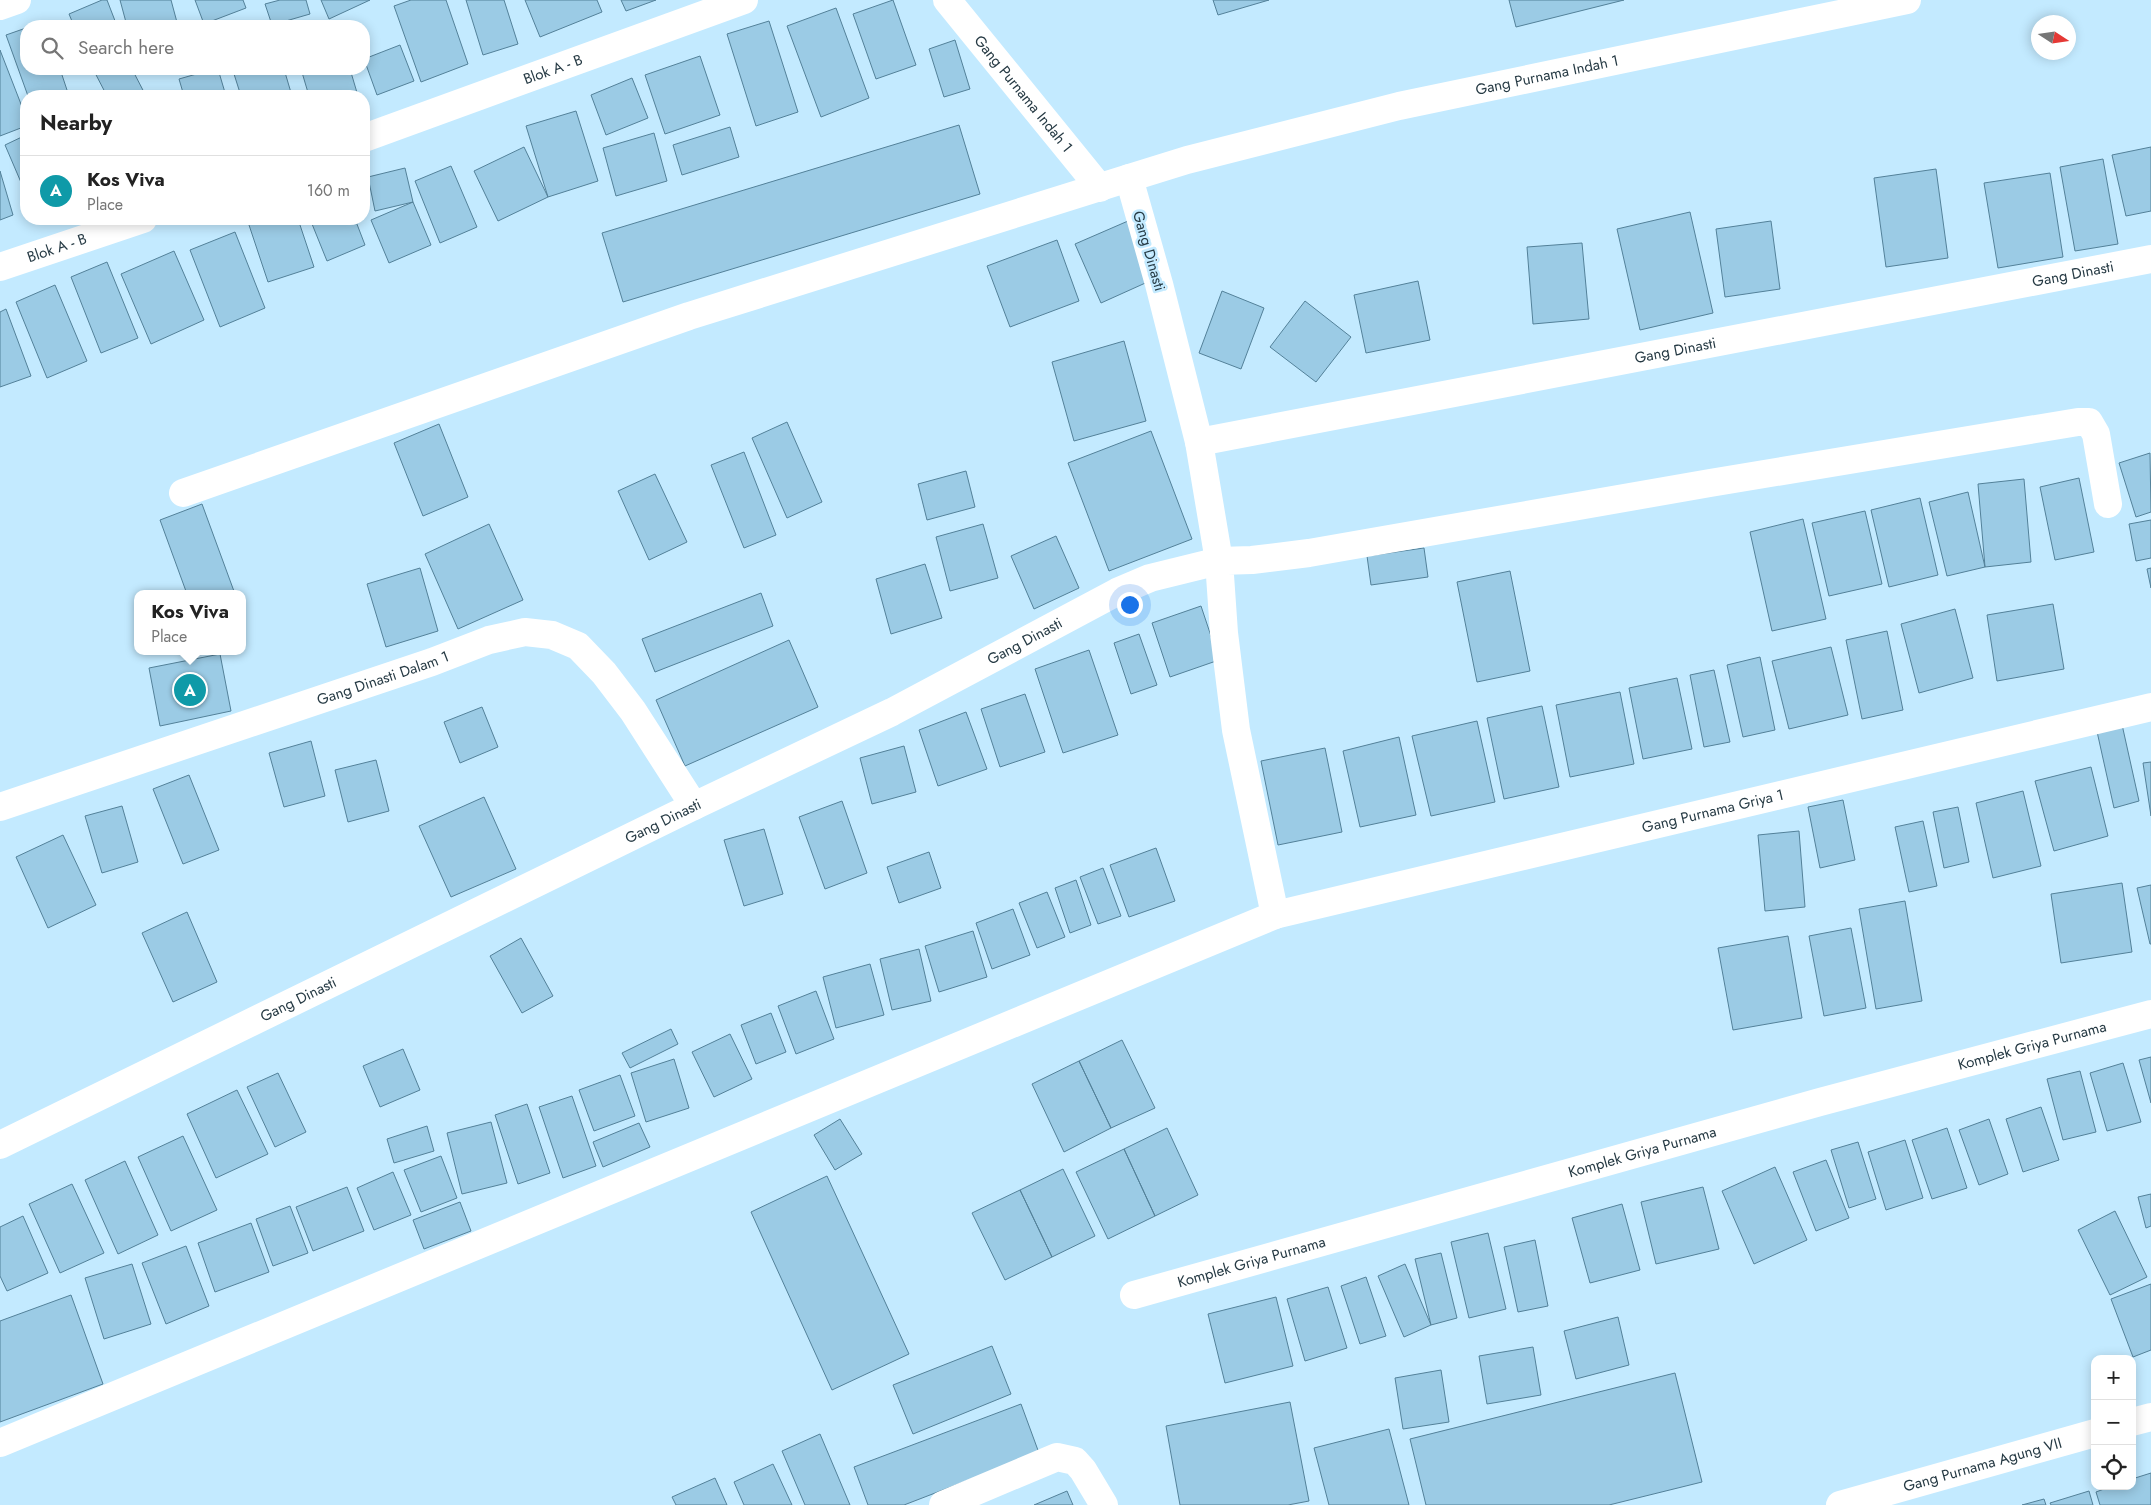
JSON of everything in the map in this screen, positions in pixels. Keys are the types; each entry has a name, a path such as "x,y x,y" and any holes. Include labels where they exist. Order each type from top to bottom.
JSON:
{"street":[{"path":"0,6 17,0"},
{"name":"Blok A - B","path":"370,136 744,0"},
{"name":"Gang Purnama Indah 1","path":"947,0 1100,188"},
{"name":"Gang Purnama Indah 1","path":"1129,178 1187,160 1399,106 1908,0"},
{"path":"183,493 689,316 1129,178"},
{"name":"Gang Dinasti","path":"0,1145 694,806 892,712 1117,592 1150,578 1219,561 1199,442 1159,284 1129,178"},
{"name":"Blok A - B","path":"0,267 125,225"},
{"name":"Gang Dinasti","path":"1199,442 2151,259"},
{"path":"1276,915 1236,730 1224,633 1219,561 1252,560 1309,553 1710,483 2078,422 2089,422 2096,434 2108,504"},
{"name":"Gang Dinasti Dalam 1","path":"0,808 432,662 489,640 526,632 552,635 578,646 604,673 633,711 694,806"},
{"name":"Gang Purnama Griya 1","path":"0,1443 1276,915 2151,707"},
{"name":"Komplek Griya Purnama","path":"1134,1295 1810,1104 2151,1014"},
{"path":"2136,1421 2151,1417"},
{"name":"Gang Purnama Agung VII","path":"1840,1505 2091,1434"},
{"path":"943,1505 1057,1457 1075,1461 1083,1470 1104,1505"}],"building":[{"path":"102,0 107,0 115,20 72,20 69,14"},
{"path":"120,0 171,0 176,20 125,20"},
{"path":"195,0 243,0 246,8 214,20 202,20"},
{"path":"280,0 306,0 310,14 289,20 270,20 265,4"},
{"path":"321,0 370,0 329,19"},
{"path":"411,0 446,0 468,64 421,82 394,6"},
{"path":"466,0 504,0 518,44 483,55"},
{"path":"525,0 597,0 602,12 540,37"},
{"path":"621,0 656,0 626,11"},
{"path":"893,0 916,65 876,79 853,14"},
{"path":"1213,0 1269,0 1218,15"},
{"path":"1509,0 1624,0 1516,27"},
{"path":"836,8 869,98 821,117 787,26"},
{"path":"769,21 798,112 756,126 727,34"},
{"path":"20,30 20,74 6,35"},
{"path":"955,40 970,89 944,97 929,49"},
{"path":"400,45 414,81 377,95 370,75 370,57"},
{"path":"0,50 20,102 20,128 0,136"},
{"path":"700,56 720,115 665,134 645,75"},
{"path":"20,75 62,75 67,90 26,90"},
{"path":"96,75 135,75 143,90 104,90"},
{"path":"193,75 220,75 224,90 182,90 179,79"},
{"path":"234,75 286,75 290,90 239,90"},
{"path":"303,75 352,75 356,90 307,90"},
{"path":"632,78 648,118 606,135 591,95"},
{"path":"576,111 598,181 548,197 526,126"},
{"path":"959,125 980,194 623,302 602,233"},
{"path":"730,127 739,157 682,175 673,145"},
{"path":"654,133 667,181 616,196 603,148"},
{"path":"20,138 20,180 5,145"},
{"path":"524,147 548,197 498,221 474,171"},
{"path":"2151,147 2151,211 2126,216 2112,155"},
{"path":"2103,159 2118,244 2075,251 2060,167"},
{"path":"451,166 477,227 440,243 415,181"},
{"path":"405,168 413,202 375,211 370,177"},
{"path":"1936,169 1948,258 1886,267 1874,178"},
{"path":"0,171 13,215 0,220"},
{"path":"2050,173 2063,257 1998,268 1984,183"},
{"path":"413,202 431,245 389,263 371,220"},
{"path":"1690,212 1713,313 1640,330 1617,229"},
{"path":"1128,221 1152,280 1101,303 1075,244"},
{"path":"1771,221 1780,289 1725,297 1716,229"},
{"path":"249,225 300,225 314,267 268,282"},
{"path":"312,225 357,225 365,245 327,261"},
{"path":"235,232 265,308 220,327 190,250"},
{"path":"1057,240 1079,301 1010,327 987,266"},
{"path":"1582,243 1589,319 1533,324 1527,247"},
{"path":"174,251 204,320 151,344 121,274"},
{"path":"107,262 138,338 101,353 71,277"},
{"path":"1418,281 1430,340 1366,353 1354,295"},
{"path":"55,285 87,361 47,378 16,302"},
{"path":"1222,291 1264,308 1241,369 1199,353"},
{"path":"1305,301 1351,337 1316,382 1270,347"},
{"path":"6,309 31,376 0,387 0,312"},
{"path":"1124,341 1146,421 1074,441 1052,362"},
{"path":"787,422 822,502 787,518 752,438"},
{"path":"439,424 468,497 423,516 394,443"},
{"path":"1151,431 1192,539 1109,571 1068,463"},
{"path":"744,452 776,535 744,548 711,465"},
{"path":"2150,453 2151,512 2136,517 2119,463"},
{"path":"966,471 975,507 927,520 918,484"},
{"path":"655,474 687,542 649,560 618,491"},
{"path":"2079,478 2094,552 2055,560 2040,487"},
{"path":"2024,479 2031,562 1985,567 1978,484"},
{"path":"1968,492 1985,567 1947,576 1929,502"},
{"path":"1920,498 1938,575 1889,587 1871,510"},
{"path":"202,504 234,590 186,590 160,520"},
{"path":"1865,511 1882,584 1829,596 1812,523"},
{"path":"1803,519 1826,619 1772,631 1750,532"},
{"path":"2151,520 2151,558 2136,561 2129,524"},
{"path":"489,524 523,600 458,629 425,554"},
{"path":"983,524 998,578 950,591 936,537"},
{"path":"1056,536 1079,588 1034,609 1011,556"},
{"path":"1424,548 1428,577 1371,585 1367,556"},
{"path":"925,564 942,618 891,634 876,579"},
{"path":"420,568 438,631 386,647 367,584"},
{"path":"2151,568 2151,588 2147,569"},
{"path":"1510,571 1530,671 1477,682 1457,582"},
{"path":"761,593 773,626 655,672 642,639"},
{"path":"2053,604 2064,669 1997,681 1987,615"},
{"path":"1201,606 1219,660 1170,677 1152,623"},
{"path":"1955,609 1973,678 1919,693 1901,624"},
{"path":"1887,631 1903,710 1862,719 1846,640"},
{"path":"1139,634 1157,685 1131,694 1114,643"},
{"path":"789,640 818,707 685,766 656,700"},
{"path":"1831,647 1848,715 1789,729 1772,661"},
{"path":"1089,650 1118,735 1063,753 1035,669"},
{"path":"220,655 231,711 160,726 149,668"},
{"path":"1760,657 1775,730 1743,737 1727,665"},
{"path":"1714,670 1730,742 1704,747 1690,675"},
{"path":"1677,678 1692,749 1643,759 1629,688"},
{"path":"1620,692 1634,764 1570,777 1556,705"},
{"path":"1025,694 1045,752 1000,767 981,709"},
{"path":"1542,706 1559,787 1504,799 1487,718"},
{"path":"482,707 498,747 460,763 444,722"},
{"path":"966,712 987,769 938,786 919,730"},
{"path":"2121,720 2139,801 2114,808 2096,727"},
{"path":"1477,721 1495,802 1431,816 1412,736"},
{"path":"1399,737 1416,815 1360,827 1343,751"},
{"path":"311,741 325,796 284,807 269,753"},
{"path":"904,746 916,792 872,804 860,758"},
{"path":"1325,748 1342,832 1278,845 1261,761"},
{"path":"376,760 389,811 348,822 335,770"},
{"path":"2151,762 2151,816 2143,763"},
{"path":"2091,767 2108,836 2054,851 2035,781"},
{"path":"189,775 219,850 183,864 153,789"},
{"path":"2023,791 2041,866 1993,878 1976,803"},
{"path":"484,797 516,869 451,897 419,826"},
{"path":"1843,800 1855,860 1820,868 1808,807"},
{"path":"842,801 867,873 825,889 799,817"},
{"path":"122,806 138,862 102,873 85,816"},
{"path":"1958,807 1969,862 1944,868 1933,812"},
{"path":"1923,821 1937,886 1909,892 1895,827"},
{"path":"764,829 783,894 744,906 724,840"},
{"path":"1799,831 1805,907 1765,911 1758,835"},
{"path":"63,835 96,905 48,928 16,857"},
{"path":"1156,848 1175,901 1129,917 1110,865"},
{"path":"929,852 941,888 899,903 887,867"},
{"path":"1103,868 1121,916 1098,924 1080,877"},
{"path":"1076,880 1091,925 1070,933 1055,888"},
{"path":"2122,883 2132,952 2061,963 2051,894"},
{"path":"2151,885 2151,944 2150,944 2137,888"},
{"path":"1047,892 1065,937 1037,948 1019,903"},
{"path":"1905,901 1922,1001 1876,1009 1859,909"},
{"path":"1013,909 1030,955 992,969 976,923"},
{"path":"187,912 217,982 173,1002 142,933"},
{"path":"1851,928 1866,1008 1824,1016 1809,936"},
{"path":"973,931 987,977 939,992 925,946"},
{"path":"1788,936 1802,1018 1733,1030 1718,948"},
{"path":"521,938 553,996 522,1013 490,956"},
{"path":"919,949 931,1001 892,1010 880,959"},
{"path":"870,964 884,1015 836,1028 823,977"},
{"path":"816,991 834,1039 796,1054 778,1006"},
{"path":"771,1013 786,1052 756,1064 741,1025"},
{"path":"671,1029 678,1044 630,1068 622,1053"},
{"path":"730,1034 752,1079 714,1097 692,1052"},
{"path":"1122,1040 1155,1108 1111,1128 1079,1061"},
{"path":"403,1049 420,1090 380,1107 363,1066"},
{"path":"2151,1057 2151,1103 2139,1060"},
{"path":"674,1059 689,1108 646,1122 631,1073"},
{"path":"1079,1061 1111,1128 1064,1152 1032,1084"},
{"path":"2123,1063 2141,1122 2107,1131 2090,1073"},
{"path":"2080,1071 2096,1132 2063,1140 2047,1079"},
{"path":"278,1073 306,1132 275,1147 247,1087"},
{"path":"620,1075 635,1116 594,1131 579,1090"},
{"path":"237,1090 268,1154 216,1178 187,1114"},
{"path":"572,1096 596,1166 563,1178 539,1107"},
{"path":"527,1104 550,1173 518,1184 495,1115"},
{"path":"2041,1107 2059,1160 2023,1172 2006,1119"},
{"path":"840,1119 862,1154 835,1170 814,1135"},
{"path":"1989,1119 2008,1174 1979,1185 1959,1130"},
{"path":"491,1122 507,1183 462,1194 447,1133"},
{"path":"639,1123 650,1147 603,1167 593,1142"},
{"path":"427,1126 434,1151 394,1163 387,1139"},
{"path":"1167,1128 1198,1195 1155,1216 1124,1149"},
{"path":"1947,1128 1967,1188 1932,1199 1912,1140"},
{"path":"183,1136 217,1210 171,1231 138,1157"},
{"path":"1905,1140 1923,1198 1886,1210 1868,1152"},
{"path":"1858,1142 1876,1199 1849,1208 1831,1150"},
{"path":"1124,1149 1155,1216 1108,1239 1076,1172"},
{"path":"441,1156 457,1198 421,1212 404,1170"},
{"path":"1826,1160 1849,1218 1816,1231 1793,1172"},
{"path":"125,1161 158,1235 118,1254 85,1180"},
{"path":"1775,1167 1807,1240 1754,1264 1722,1191"},
{"path":"1063,1169 1095,1236 1052,1257 1020,1190"},
{"path":"393,1172 411,1215 374,1230 357,1188"},
{"path":"827,1176 909,1354 832,1390 751,1212"},
{"path":"72,1184 104,1253 60,1273 29,1204"},
{"path":"347,1187 364,1231 313,1251 296,1207"},
{"path":"1703,1187 1719,1249 1656,1264 1641,1202"},
{"path":"1020,1190 1052,1257 1005,1280 972,1213"},
{"path":"2151,1194 2151,1226 2146,1228 2138,1197"},
{"path":"460,1202 471,1231 424,1249 413,1220"},
{"path":"1622,1204 1640,1270 1590,1283 1572,1218"},
{"path":"290,1206 308,1253 273,1266 256,1219"},
{"path":"2115,1211 2147,1277 2110,1295 2078,1230"},
{"path":"23,1216 48,1273 7,1291 0,1276 0,1227"},
{"path":"251,1223 269,1272 215,1292 198,1243"},
{"path":"1488,1233 1506,1309 1469,1318 1451,1242"},
{"path":"1535,1240 1548,1306 1518,1312 1504,1247"},
{"path":"186,1246 209,1306 166,1324 142,1263"},
{"path":"1441,1253 1457,1318 1431,1325 1415,1259"},
{"path":"132,1264 151,1324 104,1339 85,1278"},
{"path":"1405,1264 1431,1325 1404,1337 1378,1276"},
{"path":"1366,1277 1386,1336 1360,1344 1341,1286"},
{"path":"2151,1284 2151,1350 2136,1356 2132,1355 2111,1299"},
{"path":"1328,1287 1347,1348 1305,1361 1287,1299"},
{"path":"71,1295 103,1384 0,1422 0,1321"},
{"path":"1276,1297 1293,1366 1225,1383 1208,1314"},
{"path":"1618,1317 1629,1365 1576,1379 1564,1331"},
{"path":"992,1346 1011,1394 913,1434 893,1385"},
{"path":"1533,1347 1541,1395 1487,1404 1479,1356"},
{"path":"1441,1370 1449,1422 1403,1429 1395,1378"},
{"path":"1675,1373 1702,1482 1609,1505 1426,1505 1410,1439"},
{"path":"1290,1402 1309,1501 1288,1505 1180,1505 1166,1426"},
{"path":"1021,1404 1039,1453 904,1505 868,1505 854,1467"},
{"path":"1389,1429 1409,1505 1329,1505 1314,1448"},
{"path":"820,1434 850,1505 805,1505 782,1451"},
{"path":"773,1464 792,1505 744,1505 734,1482"},
{"path":"2151,1473 2151,1505 2100,1505 2096,1492 2101,1490 2136,1490 2136,1478"},
{"path":"715,1478 727,1505 676,1505 672,1497"},
{"path":"1067,1491 1073,1505 1034,1505"},
{"path":"2089,1491 2093,1505 2051,1505 2050,1503"},
{"path":"2044,1499 2046,1505 2022,1505"}],"place":[{"name":"Kos Viva","path":"190,690"}]}
